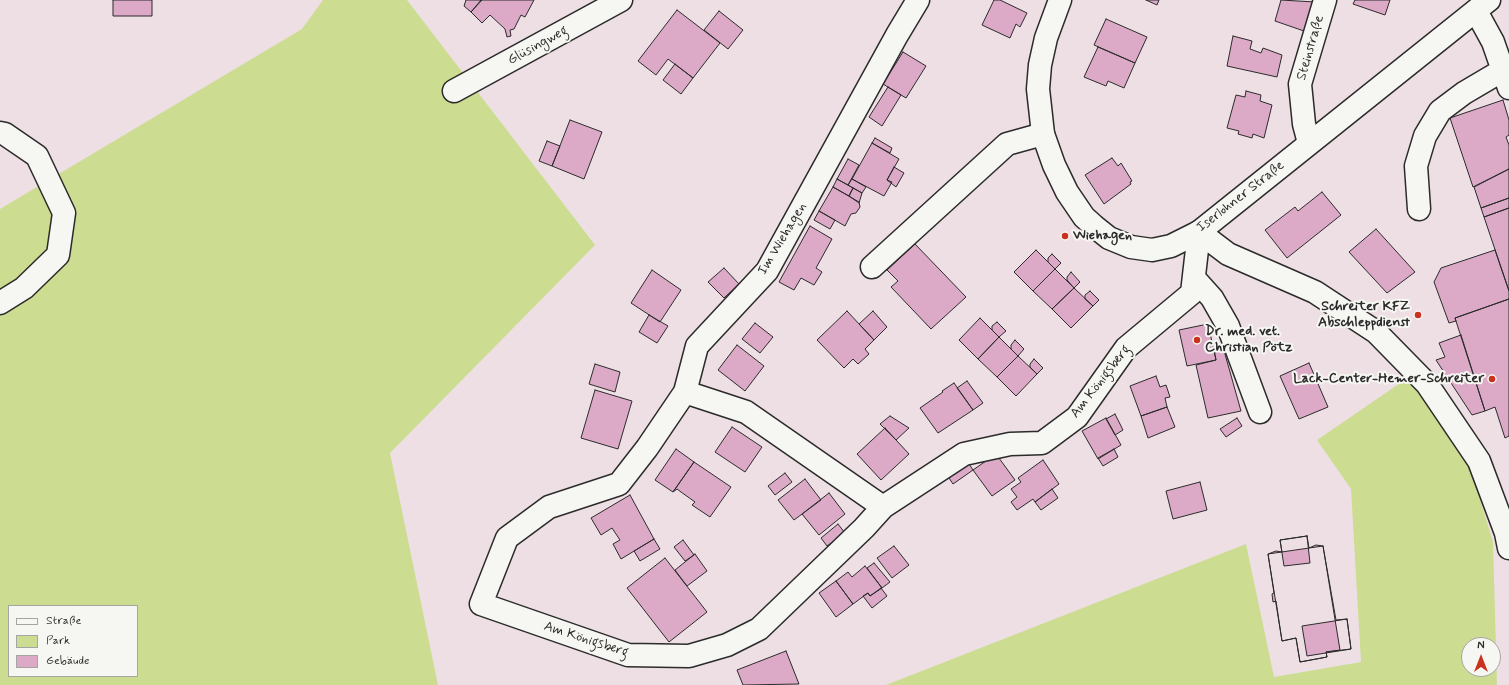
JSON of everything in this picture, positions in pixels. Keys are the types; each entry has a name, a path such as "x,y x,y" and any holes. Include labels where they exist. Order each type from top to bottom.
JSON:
{"street":[{"name":"Glüsingweg","path":"454,92 621,0"},
{"name":"Im Wiehagen","path":"619,484 647,448 685,392 697,346 767,271 897,35 918,0"},
{"name":"Iserlohner Straße","path":"1060,0 1046,38 1040,65 1038,89 1043,134 1054,165 1067,192 1084,217 1109,238 1131,247 1152,250 1171,246 1199,232 1483,5"},
{"name":"Steinstraße","path":"1309,143 1304,124 1300,84 1325,0"},
{"path":"1419,209 1416,166 1425,136 1440,111 1464,93 1506,79 1493,42 1483,5"},
{"path":"872,267 1007,144 1043,134"},
{"path":"0,303 24,288 58,255 64,213 38,156 2,135"},
{"path":"1199,232 1228,254 1315,292 1376,332 1427,384 1479,461 1506,533 1509,548"},
{"name":"Am Königsberg","path":"619,484 549,506 507,538 481,604 628,655 689,656 727,645 759,629 864,528 883,506 964,454 1010,444 1042,443 1077,417 1126,348 1192,293 1199,232"},
{"path":"1194,278 1212,298 1228,326 1260,412"},
{"path":"685,392 746,412 883,506"}],"green space":[{"path":"323,0 407,0 595,245 390,453 438,685 0,685 0,209 302,29"},
{"path":"1409,377 1470,466 1493,542 1496,637 1461,637 1461,677 1497,677 1497,685 886,685 1246,544 1274,677 1361,662 1351,489 1317,440"}],"building":[{"path":"113,0 152,0 152,16 113,16"},
{"path":"466,0 482,0 471,12 464,6"},
{"path":"481,0 534,0 525,17 521,15 514,29 510,30 511,36 507,37 505,29 490,15 482,23 471,12"},
{"path":"994,0 1000,0 1027,13 1020,27 1016,24 1010,38 982,25"},
{"path":"1146,0 1159,0 1157,5"},
{"path":"1281,0 1315,2 1304,31 1275,21"},
{"path":"1355,0 1390,0 1385,15 1353,4"},
{"path":"677,10 720,43 693,78 668,59 656,75 638,61"},
{"path":"719,11 743,30 728,49 704,30"},
{"path":"1106,19 1147,37 1135,63 1094,45"},
{"path":"1233,36 1252,41 1250,49 1261,53 1263,48 1282,55 1277,77 1227,66"},
{"path":"1098,47 1135,63 1124,88 1108,81 1106,86 1084,77"},
{"path":"903,52 926,66 906,98 883,84"},
{"path":"675,64 693,78 681,94 663,80"},
{"path":"888,87 901,95 882,126 869,117"},
{"path":"1246,91 1261,95 1260,101 1272,105 1264,138 1253,134 1252,138 1238,134 1239,131 1227,128 1236,95 1245,97"},
{"path":"1503,100 1509,120 1509,135 1506,137 1509,145 1509,169 1473,187 1450,118"},
{"path":"570,120 602,132 584,179 552,166"},
{"path":"875,138 892,148 890,153 872,143"},
{"path":"547,141 560,146 552,166 539,161"},
{"path":"872,143 899,159 887,180 892,182 884,196 852,179"},
{"path":"1112,158 1118,166 1121,163 1132,181 1130,182 1131,184 1104,204 1085,175"},
{"path":"848,159 859,165 848,185 837,179"},
{"path":"894,167 904,173 896,187 887,180"},
{"path":"1509,169 1509,198 1481,208 1474,187"},
{"path":"837,179 853,188 849,196 833,187"},
{"path":"852,179 866,187 862,193 848,185"},
{"path":"833,187 859,202 860,207 856,213 851,214 845,226 819,211"},
{"path":"853,188 862,193 859,203 849,196"},
{"path":"1322,192 1341,215 1287,258 1265,230 1295,207 1298,211"},
{"path":"1509,198 1509,208 1484,217 1481,208"},
{"path":"1509,208 1509,291 1484,217"},
{"path":"819,211 835,220 830,229 814,220"},
{"path":"810,226 832,239 816,268 822,272 814,285 801,278 794,290 779,282"},
{"path":"1376,229 1415,272 1387,293 1349,252"},
{"path":"915,244 966,297 931,329 891,287 898,281 887,270"},
{"path":"1036,250 1055,269 1033,291 1014,272"},
{"path":"1495,250 1509,291 1509,299 1455,318 1456,321 1449,323 1434,282 1441,268"},
{"path":"1052,254 1061,263 1055,269 1048,262 1048,258"},
{"path":"724,268 739,284 724,298 708,282"},
{"path":"1055,269 1074,288 1052,309 1033,291"},
{"path":"652,270 681,290 660,322 631,303"},
{"path":"1071,272 1080,282 1074,288 1067,280 1067,277"},
{"path":"1074,288 1093,306 1071,328 1052,309"},
{"path":"1090,291 1099,300 1093,306 1085,299 1085,295"},
{"name":"Lack-Center-Hemer-Schreiter","path":"1509,299 1509,436 1505,438 1495,407 1485,411 1455,318"},
{"path":"847,311 874,340 865,349 869,354 858,364 853,359 844,368 817,340"},
{"path":"873,311 887,327 874,340 859,324"},
{"path":"649,315 668,326 657,343 639,332"},
{"path":"980,318 999,337 978,359 959,340"},
{"path":"997,322 1006,331 999,337 992,330 992,326"},
{"path":"755,323 773,337 760,353 742,339"},
{"name":"Dr. med. vet. Christian Pötz","path":"1208,324 1216,360 1187,366 1179,330"},
{"name":"Lack-Center-Hemer-Schreiter","path":"1461,335 1485,411 1472,415 1436,360 1445,357 1439,343"},
{"path":"999,337 1018,356 997,377 978,359"},
{"path":"1015,340 1024,349 1018,356 1011,349 1011,345"},
{"path":"737,345 764,366 745,391 718,370"},
{"path":"1223,347 1241,411 1208,418 1196,365 1216,360 1214,349"},
{"path":"1018,356 1037,374 1016,396 997,377"},
{"path":"1034,359 1043,368 1037,374 1030,367 1030,364"},
{"path":"1309,363 1328,407 1299,419 1280,376"},
{"path":"595,364 620,372 615,392 589,384"},
{"path":"1156,376 1160,387 1166,385 1170,397 1165,398 1167,407 1141,416 1130,386"},
{"path":"967,381 983,403 973,410 957,388"},
{"path":"954,383 973,410 938,433 920,408"},
{"path":"595,390 632,401 618,449 581,438"},
{"path":"1167,407 1175,427 1148,438 1141,416"},
{"path":"1115,414 1123,430 1115,435 1106,419"},
{"path":"890,416 909,428 896,440 880,424"},
{"path":"1106,418 1121,445 1098,459 1082,431"},
{"path":"1237,418 1242,426 1226,437 1220,429"},
{"path":"732,427 762,447 745,472 715,452"},
{"path":"885,428 909,454 881,480 857,454"},
{"path":"676,449 694,462 673,492 655,480"},
{"path":"1114,449 1118,457 1103,466 1098,458"},
{"path":"996,454 1015,480 992,496 973,470"},
{"path":"1043,460 1059,484 1035,502 1033,499 1017,510 1011,502 1017,497 1011,489 1021,482 1018,478"},
{"path":"967,461 973,470 953,484 947,475"},
{"path":"694,462 731,487 710,517 692,505 695,502 677,489 673,492"},
{"path":"785,473 792,482 775,495 768,486"},
{"path":"805,479 821,500 794,520 778,500"},
{"path":"1200,482 1207,510 1173,519 1166,491"},
{"path":"1052,489 1058,498 1041,510 1035,502"},
{"path":"829,493 845,514 819,535 802,514"},
{"path":"630,495 654,539 621,559 613,544 620,540 612,528 601,535 591,518"},
{"path":"838,524 845,533 827,546 821,538"},
{"path":"1307,536 1309,548 1316,545 1323,546 1336,620 1347,619 1351,649 1326,652 1327,657 1300,662 1296,638 1282,641 1276,601 1273,602 1272,594 1274,593 1268,554 1276,551 1282,552 1280,540"},
{"path":"1307,536 1310,563 1284,566 1280,540"},
{"path":"654,539 660,549 640,561 634,551"},
{"path":"683,540 694,555 685,561 674,547"},
{"path":"894,546 909,565 892,578 877,558"},
{"path":"1323,546 1340,650 1326,652 1327,657 1300,662 1296,638 1282,641 1268,554"},
{"path":"695,554 707,571 687,586 675,570"},
{"path":"665,558 707,612 669,642 627,588"},
{"path":"874,563 890,582 882,588 867,568"},
{"path":"865,566 882,588 870,596 868,593 853,604 836,581 848,572 852,577"},
{"path":"836,581 853,604 836,617 819,593"},
{"path":"881,588 887,596 872,608 863,596 868,593 870,596"},
{"path":"1347,619 1351,649 1307,656 1302,626"},
{"path":"786,651 799,684 743,685 737,670"}],"place":[{"name":"Wiehagen","path":"1065,236"},
{"name":"Schreiter KFZ Abschleppdienst","path":"1418,315"},
{"name":"Dr. med. vet. Christian Pötz","path":"1197,340"},
{"name":"Lack-Center-Hemer-Schreiter","path":"1492,379"}]}
